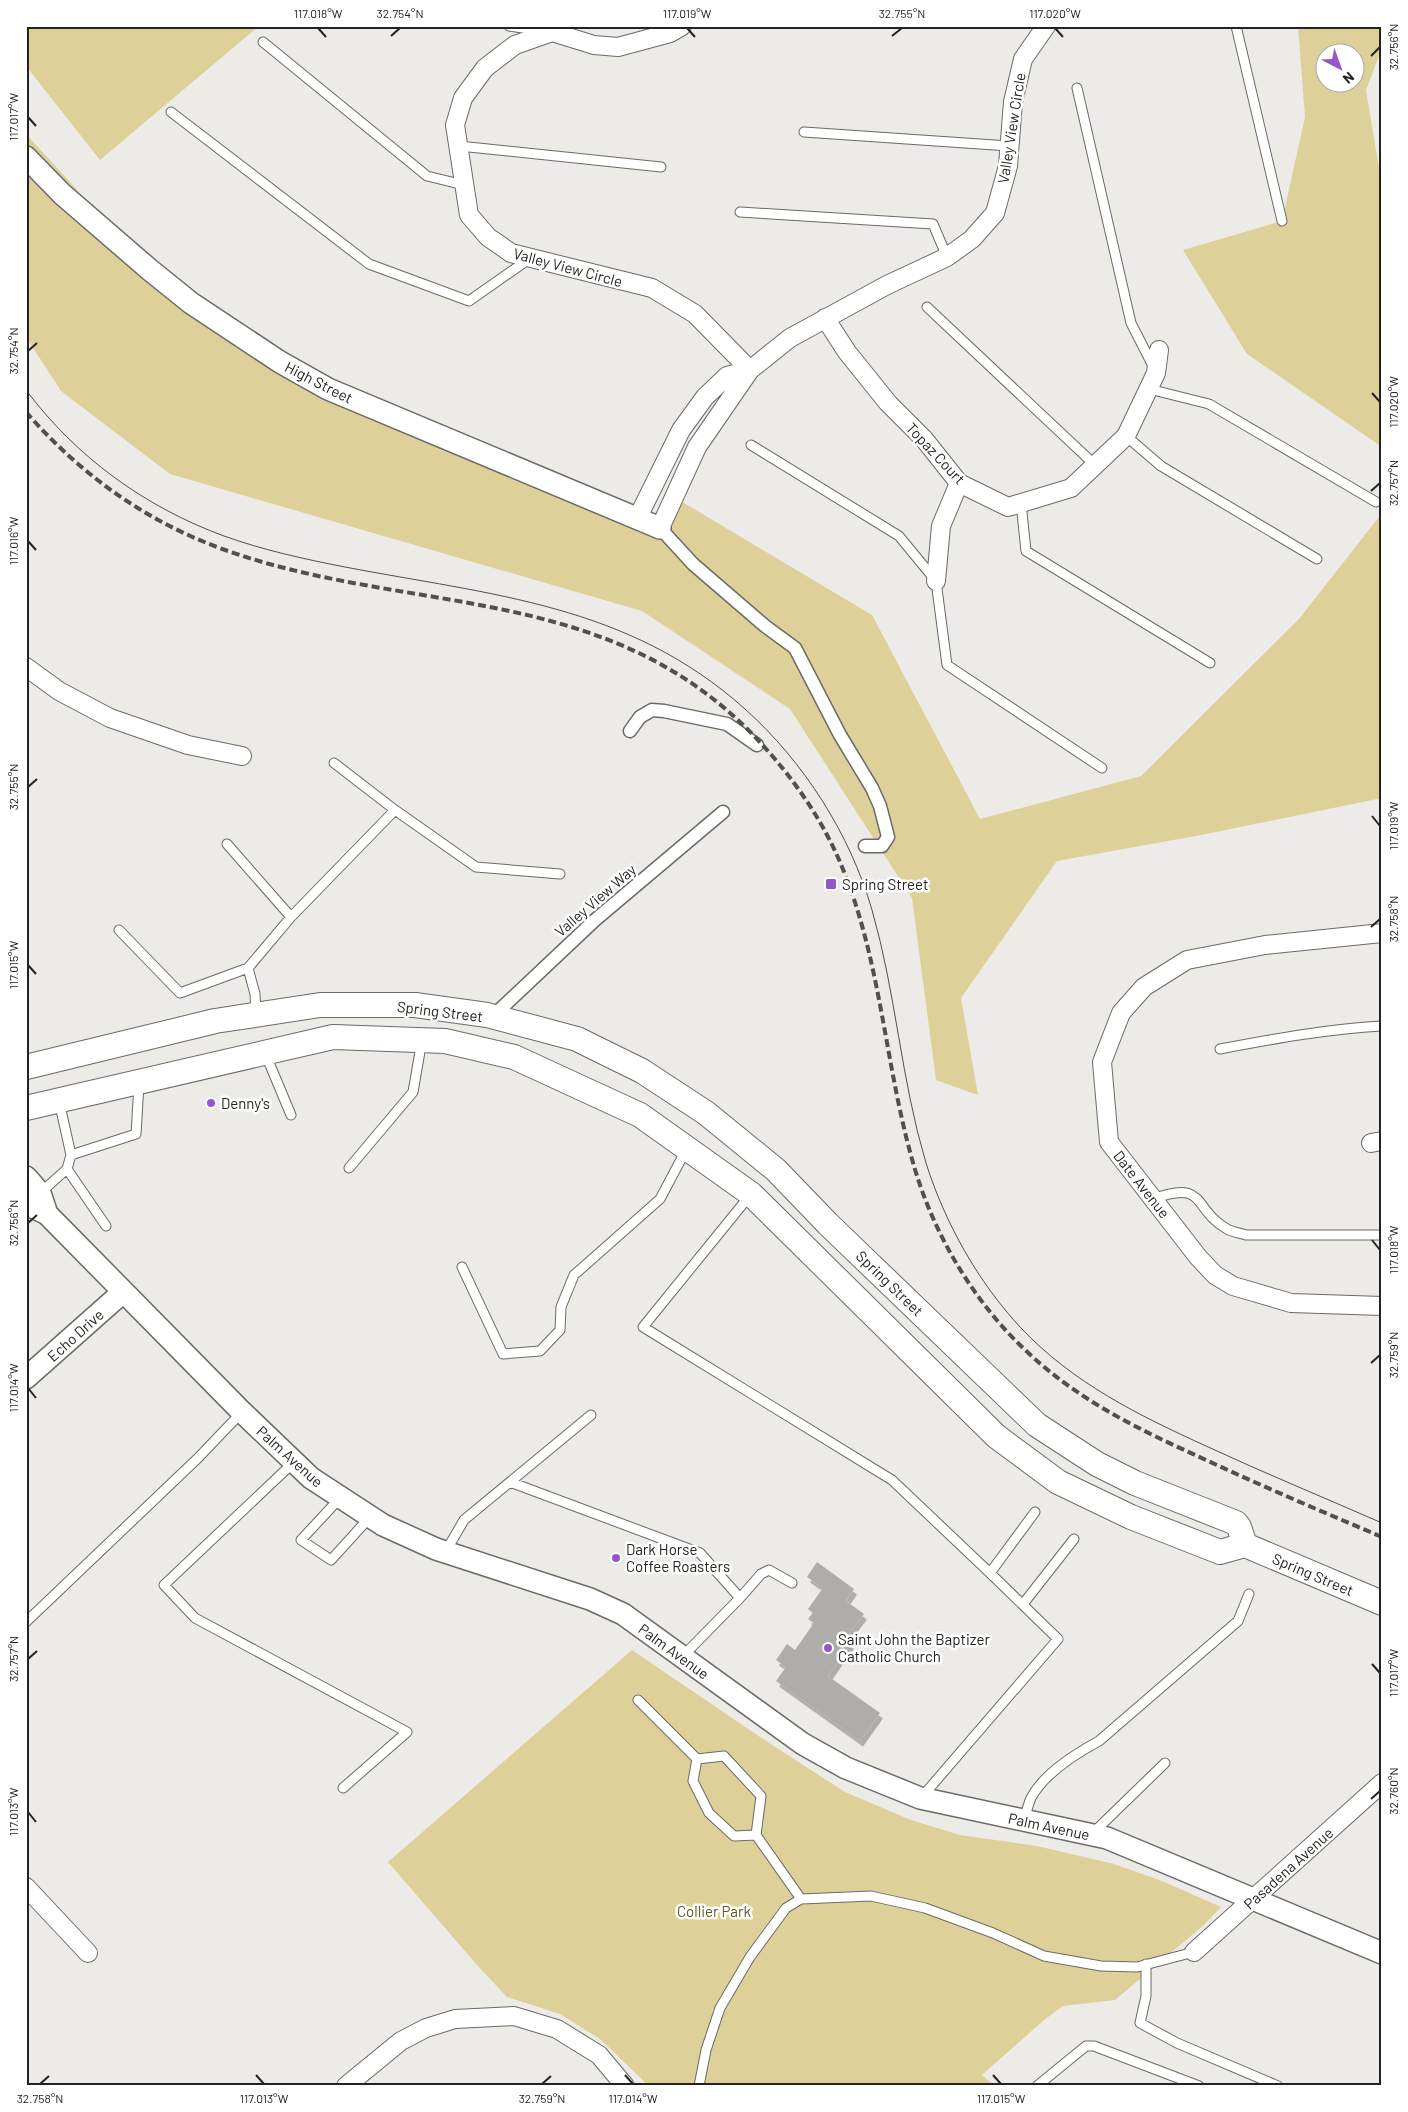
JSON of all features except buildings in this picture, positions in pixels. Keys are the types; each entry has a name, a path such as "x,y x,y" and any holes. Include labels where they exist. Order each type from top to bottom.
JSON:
{"main road":[{"name":"Spring Street","path":"26,1068 215,1021 320,1005 415,1005 492,1017 577,1039 642,1071 706,1113 776,1170 828,1224 1037,1425 1097,1464 1135,1483 1236,1523 1245,1545"},
{"path":"256,1015 262,1053"},
{"name":"Spring Street","path":"26,1108 333,1037 445,1041 514,1057 640,1115 751,1194 996,1436 1058,1482 1130,1517 1220,1552 1245,1545 1382,1603"}],"street":[{"path":"552,32 594,45 618,47 670,33 682,26"},
{"name":"Valley View Circle","path":"660,528 697,447 750,370 790,338 888,285 947,257 972,239 995,213 1008,166 1012,102 1023,58 1046,26"},
{"name":"Valley View Circle","path":"552,32 515,45 484,68 463,98 455,125 469,215 488,236 511,253 652,288 695,314 750,370"},
{"name":"High Street","path":"26,158 62,194 150,270 219,323 280,362 328,389 660,528"},
{"name":"Topaz Court","path":"825,318 847,352 888,402 924,439 960,483 1008,507 1071,488 1126,436 1156,373 1159,350"},
{"path":"637,519 681,430 705,397 727,376 750,370"},
{"path":"936,581 941,526 960,483"},
{"path":"660,528 694,564 765,626 795,648 821,701 872,788 880,806 888,837 882,846 865,846"},
{"path":"26,667 59,691 110,718 188,745 242,756"},
{"path":"630,731 640,717 652,710 727,724 757,745"},
{"name":"Valley View Way","path":"492,1017 595,920 723,812"},
{"name":"Date Avenue","path":"1382,933 1265,945 1188,960 1144,987 1121,1013 1102,1062 1109,1142 1198,1257 1216,1275 1234,1286 1291,1303 1382,1306"},
{"name":"Palm Avenue","path":"26,1178 33,1199 242,1412 311,1478 383,1525 446,1552 590,1599 623,1614 803,1744 846,1768 920,1798 1107,1838 1382,1954"},
{"name":"Echo Drive","path":"26,1378 123,1292"},
{"name":"Pasadena Avenue","path":"1194,1952 1382,1783"},
{"path":"26,1887 88,1952"},
{"path":"346,2086 401,2041 426,2028 455,2019 514,2016 557,2029 599,2056 625,2086"}],"lane":[{"path":"509,26 552,32"},
{"path":"1236,26 1282,221"},
{"path":"263,42 426,176 464,186"},
{"path":"1077,88 1130,323 1156,373"},
{"path":"171,112 369,264 469,301 530,258"},
{"path":"804,132 1009,146"},
{"path":"459,146 661,167"},
{"path":"740,212 932,224 947,257"},
{"path":"927,307 1095,465"},
{"path":"1149,389 1209,404 1376,502"},
{"path":"1126,436 1161,466 1316,559"},
{"path":"751,445 899,536 936,581 946,665 1102,768"},
{"path":"1021,503 1026,551 1210,663"},
{"path":"334,763 395,810 476,867 560,874"},
{"path":"119,930 180,993 248,968 291,917 395,810"},
{"path":"227,844 291,917"},
{"path":"248,968 255,994 256,1015"},
{"path":"1220,1049 1287,1037 1359,1027 1382,1026"},
{"path":"349,1168 413,1092 422,1040"},
{"path":"262,1053 291,1115"},
{"path":"70,1155 136,1134 140,1081"},
{"path":"33,1199 67,1169 70,1155 59,1100"},
{"path":"462,1267 503,1354 540,1351 560,1330 561,1307 574,1274 660,1199 688,1148"},
{"path":"67,1169 106,1226"},
{"path":"1154,1200 1171,1193 1182,1192 1192,1194 1228,1230 1246,1235 1382,1235"},
{"path":"751,1194 643,1327 892,1480 1058,1639 920,1798"},
{"path":"26,1622 198,1458 242,1412"},
{"path":"446,1552 464,1520 591,1414"},
{"path":"294,1461 164,1585 195,1618 407,1732 342,1788"},
{"path":"510,1482 700,1553 740,1598"},
{"path":"341,1498 301,1540 332,1560 370,1517"},
{"path":"990,1573 1035,1512"},
{"path":"1023,1604 1074,1539"},
{"path":"682,1657 761,1574 769,1570 792,1584"},
{"path":"1024,1820 1032,1797 1055,1769 1077,1753 1099,1741 1238,1621 1249,1594"},
{"path":"638,1700 697,1759"},
{"path":"697,1759 724,1756 761,1796 756,1835 801,1899"},
{"path":"697,1759 694,1781 709,1813 734,1836 756,1835"},
{"path":"1091,1835 1165,1763"},
{"path":"699,2086 706,2050 720,2008 750,1957 786,1908 801,1899 871,1896 925,1908 993,1933 1044,1956 1101,1966 1137,1967 1194,1952"},
{"path":"1146,1964 1146,1996 1140,2023 1177,2043 1278,2086"},
{"path":"1038,2086 1086,2046 1094,2046 1199,2086"}],"green space":[{"path":"26,26 259,26 100,160 26,66"},
{"path":"1298,26 1382,26 1382,48 1366,90 1382,186 1382,447 1247,354 1183,250 1282,221 1305,117"},
{"path":"26,134 150,270 233,333 660,528 679,500 872,615 980,819 1141,776 1299,619 1382,513 1382,798 1201,835 1057,861 961,998 978,1095 936,1080 912,898 790,709 642,611 170,474 61,391 26,337"},
{"name":"Collier Park","path":"632,1650 845,1792 911,1820 960,1835 1037,1846 1114,1864 1162,1881 1221,1907 1205,1924 1115,2000 1063,2006 1044,2020 982,2075 995,2086 649,2086 600,2039 560,2014 507,1997 388,1862"}],"tram line":[{"path":"26,390 67,437 90,458 140,495 195,524 224,536 284,554 505,597 556,609 606,625 654,646 700,674 745,709 787,752 805,776 838,827 851,854 863,882 880,941 910,1100 926,1163 943,1208 964,1251 1005,1310 1041,1348 1062,1365 1131,1410 1228,1456 1382,1523"}],"railway":[{"path":"26,412 47,435 93,477 144,512 199,540 228,551 294,570 494,608 559,623 622,645 682,677 739,721 772,756 802,793 837,855 858,912 868,948 897,1094 914,1166 922,1191 943,1239 970,1285 985,1306 1020,1345 1041,1364 1063,1382 1108,1411 1155,1436 1228,1470 1382,1537"}],"place":[{"name":"Spring Street","path":"831,884"},
{"name":"Denny's","path":"211,1103"},
{"name":"Dark Horse Coffee Roasters","path":"616,1558"},
{"name":"Saint John the Baptizer Catholic Church","path":"828,1648"}]}
